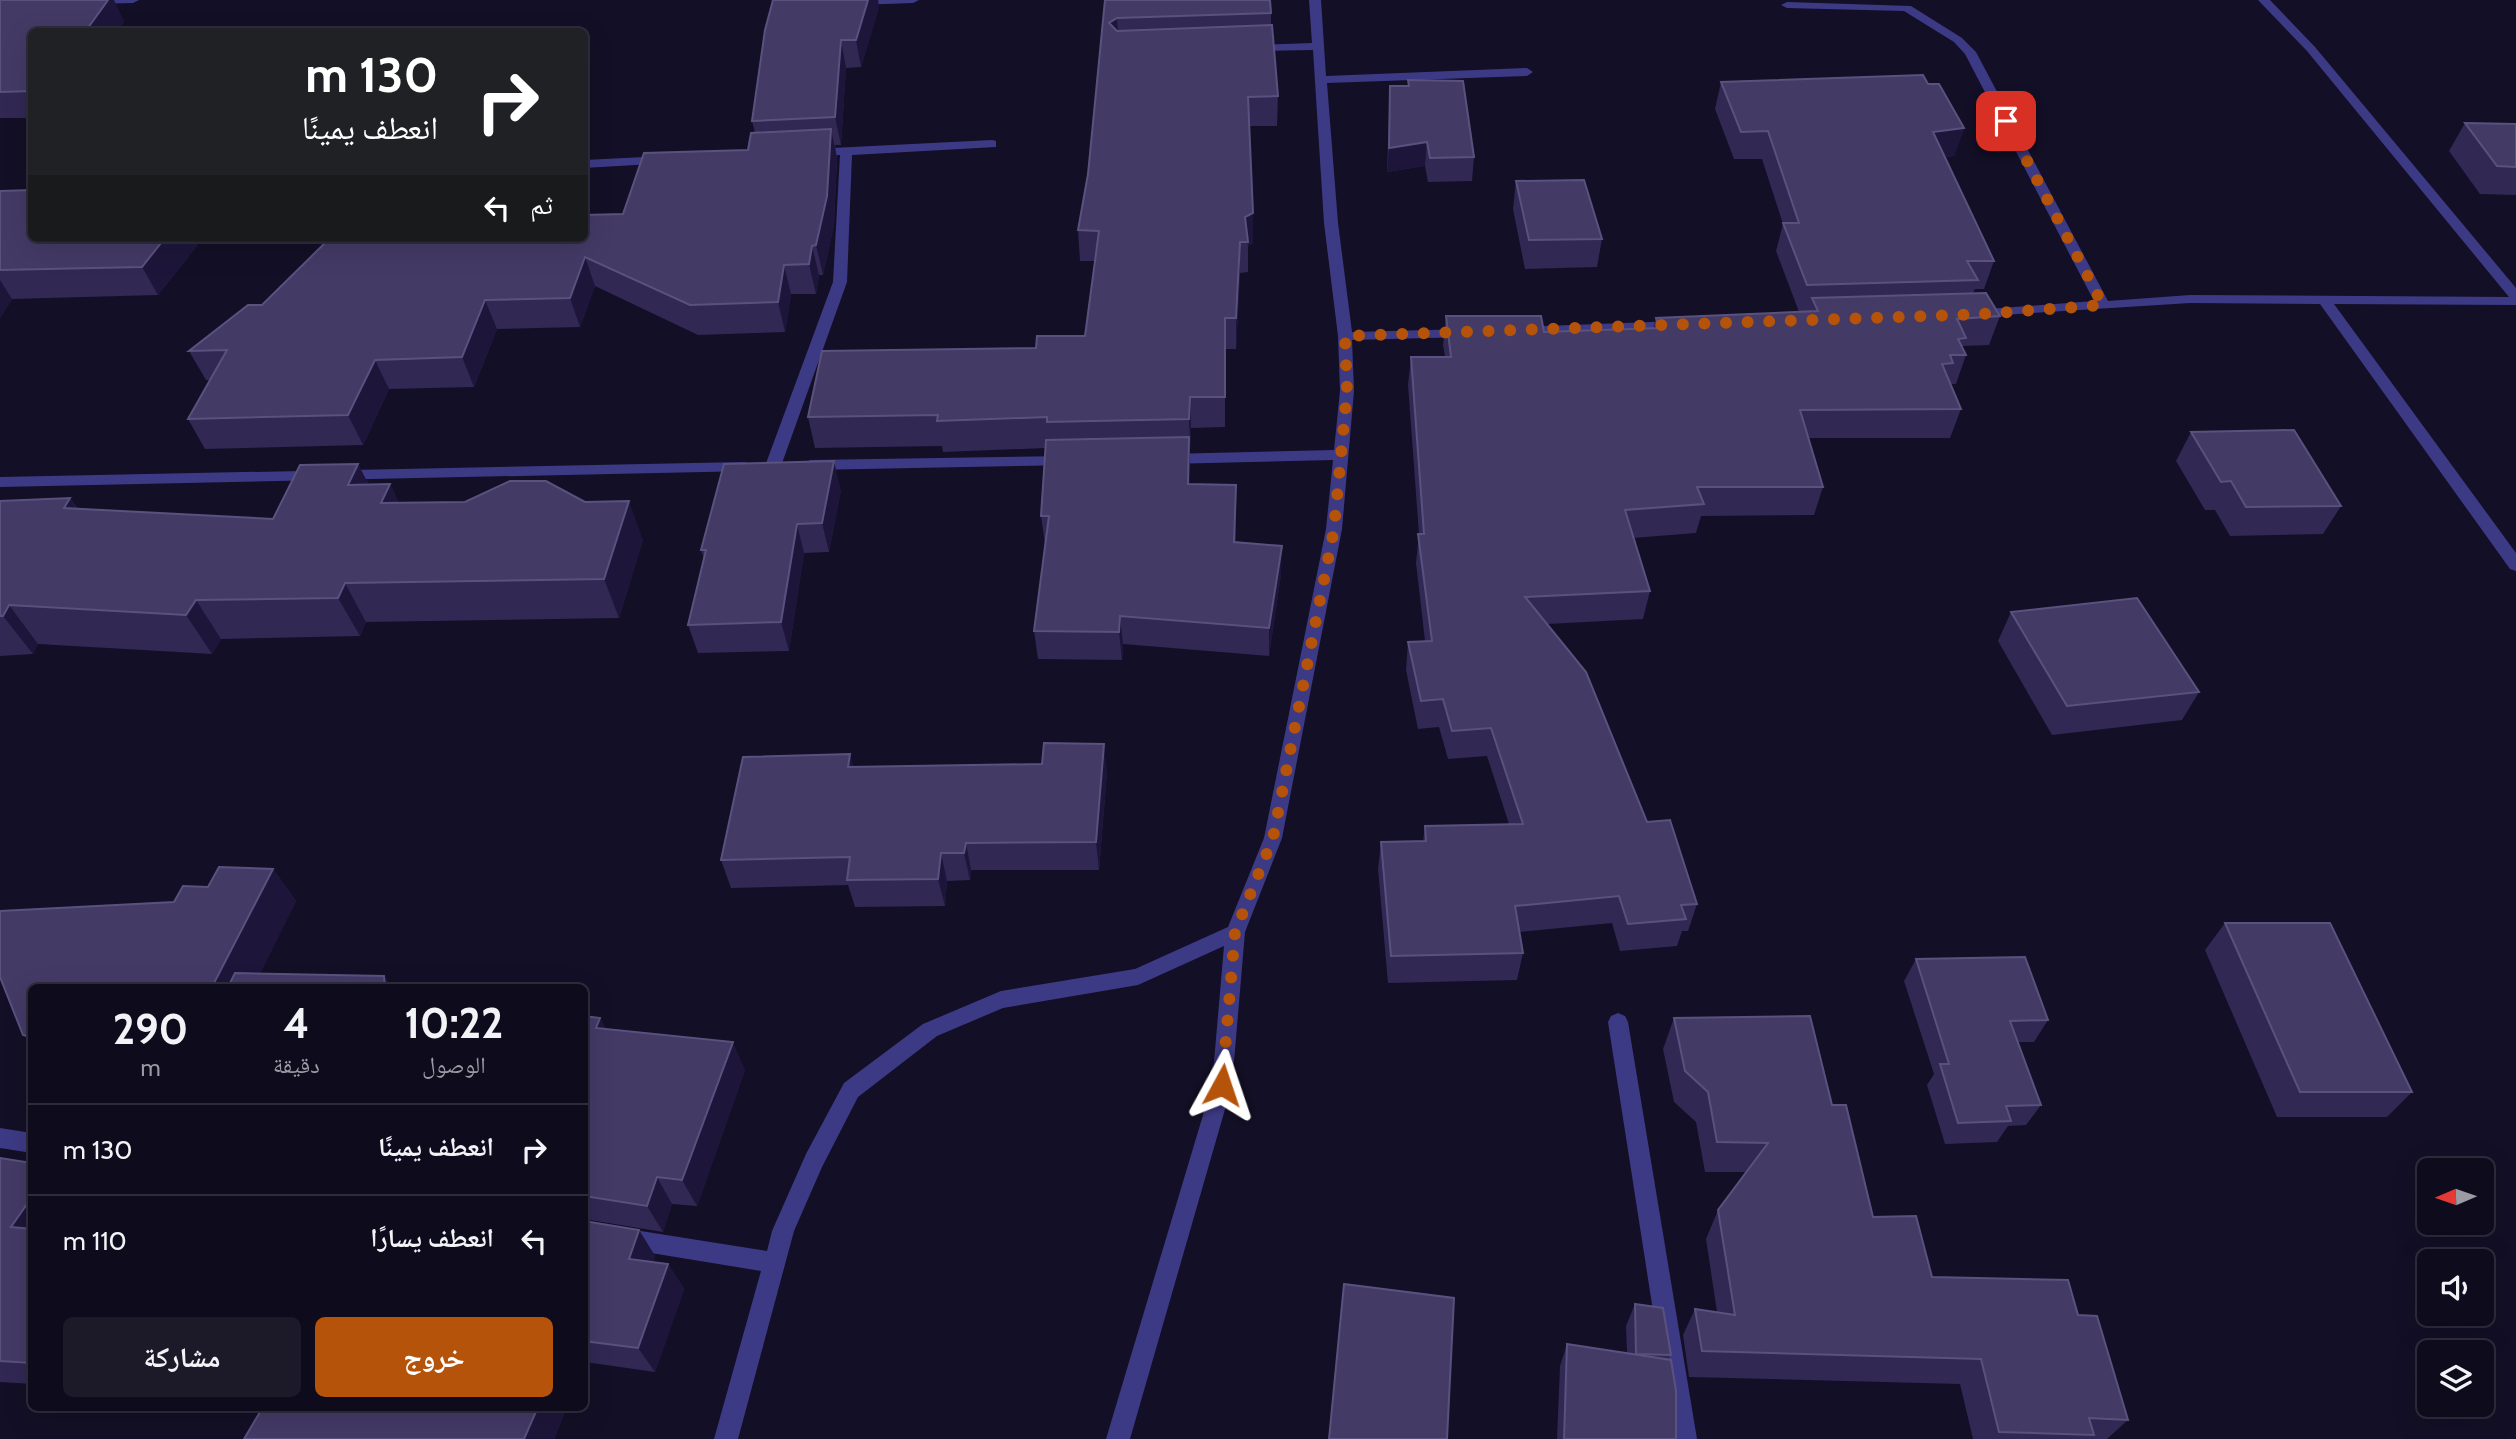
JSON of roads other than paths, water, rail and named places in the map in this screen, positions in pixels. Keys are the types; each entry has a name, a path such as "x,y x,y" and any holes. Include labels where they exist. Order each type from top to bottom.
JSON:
{"street":[{"path":"80,1 133,0"},
{"path":"845,3 913,0"},
{"path":"1118,1439 1222,1085 1235,932 1273,838 1334,529 1347,391 1345,336 1331,223 1315,0"},
{"path":"2264,0 2311,49 2516,299"},
{"path":"1787,5 1907,8 1958,40 1970,52 2103,305"},
{"path":"1238,49 1317,46"},
{"path":"1320,80 1527,72"},
{"path":"804,153 992,144"},
{"path":"773,466 840,282 846,151"},
{"path":"588,164 681,159"},
{"path":"1957,314 2190,299 2516,299"},
{"path":"2325,300 2516,565"},
{"path":"1504,332 1691,325"},
{"path":"1345,336 1478,332"},
{"path":"1144,460 1341,455"},
{"path":"0,482 1090,460"},
{"path":"726,1439 772,1262 814,1161 852,1090 930,1030 1001,1000 1138,977 1235,932"},
{"path":"1618,1022 1685,1439"},
{"path":"0,1138 28,1142"},
{"path":"588,1233 772,1262"}]}
